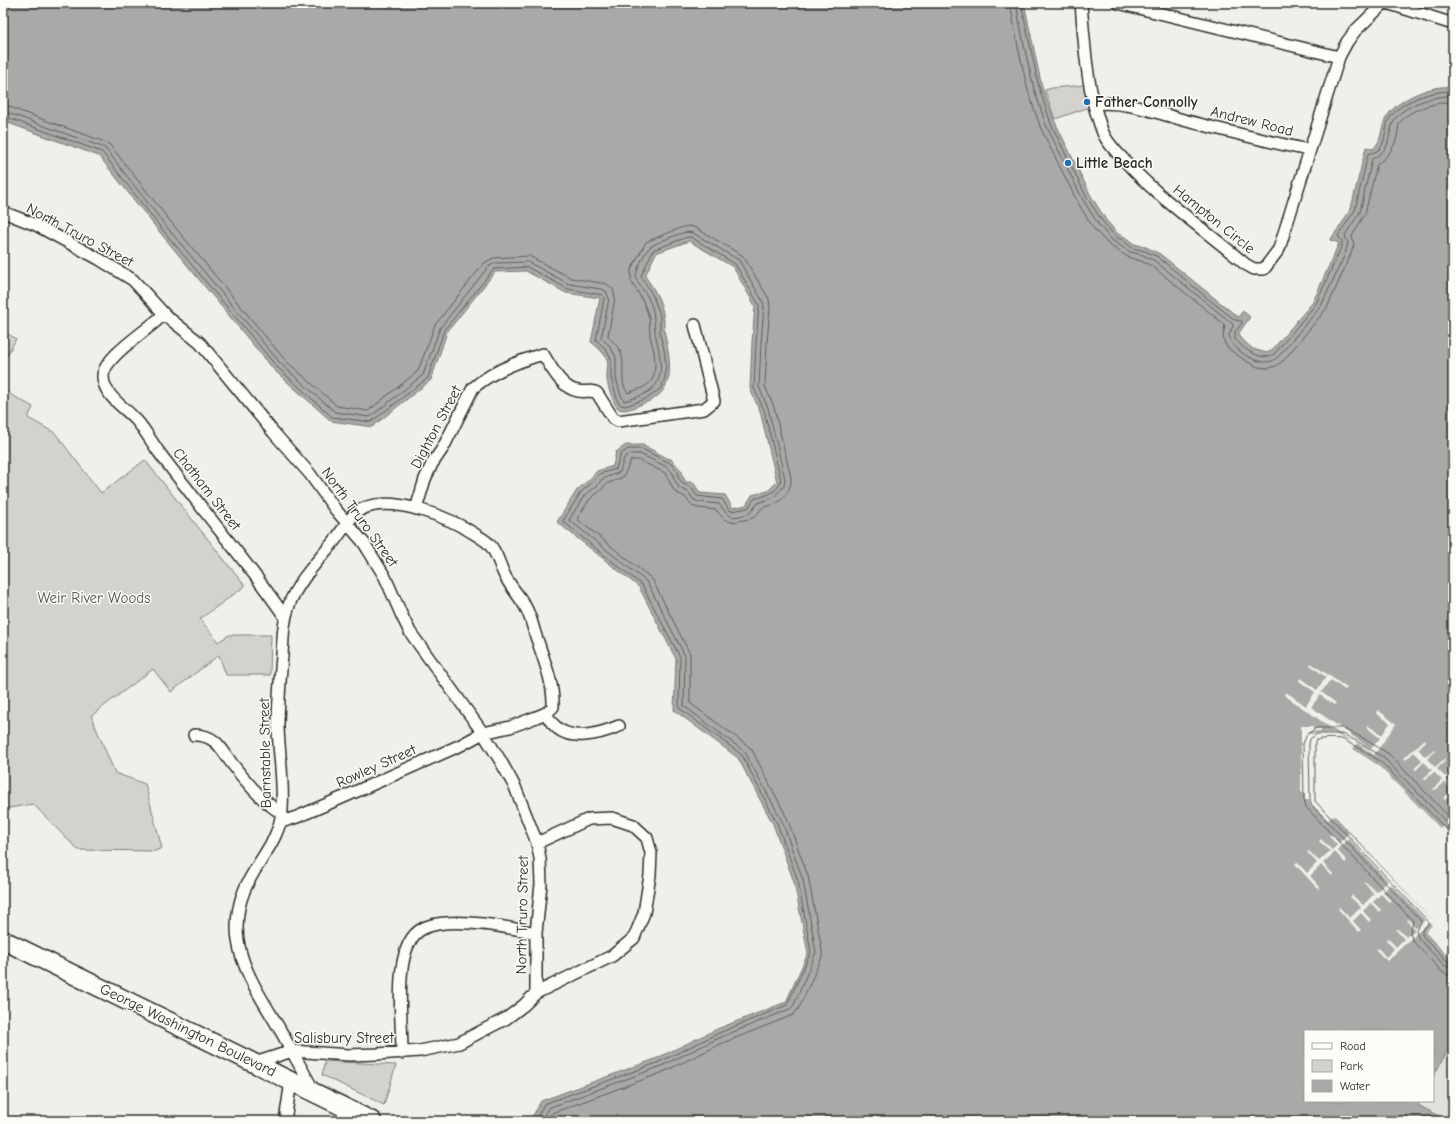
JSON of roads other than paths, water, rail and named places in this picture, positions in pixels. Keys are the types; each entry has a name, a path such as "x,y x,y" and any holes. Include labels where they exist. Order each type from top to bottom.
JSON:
{"main road":[{"name":"George Washington Boulevard","path":"3,940 372,1121"}],"street":[{"name":"Hampton Circle","path":"1081,3 1087,70 1094,104 1104,135 1115,151 1135,172 1254,269 1264,269 1279,249 1339,57 1355,31 1384,3"},
{"path":"1118,3 1339,57"},
{"path":"1387,3 1453,24"},
{"name":"Andrew Road","path":"1094,104 1106,102 1147,110 1280,144 1310,150"},
{"name":"North Truro Street","path":"3,212 36,225 133,280 164,314 200,343 274,433 310,474 375,559 385,577 410,632 483,733 500,760 515,787 537,843 540,858 540,884 536,933 536,993"},
{"name":"Chatham Street","path":"164,314 155,324 120,350 112,358 105,368 103,375 104,382 110,394 137,420 162,457 268,592 285,617"},
{"name":"Dighton Street","path":"416,509 425,479 432,464 443,448 473,388 481,381 524,360 543,354 570,389 579,392 594,391 600,396 612,418 618,421 704,409 714,401 695,325"},
{"name":"Barnstable Street","path":"314,1092 292,1051 260,998 248,973 241,956 237,923 239,905 245,888 277,833 282,818 278,699 285,617 290,602 310,570 339,537 354,514 362,508 374,505 398,505 416,509 452,521 472,532 489,544 494,551 504,576 527,610 549,677 553,697 553,707 546,713"},
{"path":"546,713 554,725 566,733 575,736 601,733 619,726"},
{"name":"Rowley Street","path":"282,818 297,817 460,745 483,733 510,727 546,713"},
{"path":"194,735 207,737 214,741 250,785 282,818"},
{"name":"Salisbury Street","path":"255,1063 292,1051 349,1055 402,1053 459,1043 507,1018 524,1005 536,993 612,956 634,938 644,913 650,875 650,853 647,838 633,825 612,818 589,819 537,843"},
{"path":"402,1053 400,1009 402,968 406,951 411,939 421,929 444,922 461,922 536,933"},
{"path":"285,1121 291,1081"}],"water":[{"path":"3,3 1024,3 1042,87 1055,122 1091,196 1106,220 1118,234 1134,244 1146,247 1160,254 1238,317 1243,311 1250,317 1239,333 1239,337 1253,349 1267,353 1272,350 1313,302 1339,243 1330,240 1351,208 1366,147 1373,149 1376,145 1380,138 1386,118 1398,105 1416,94 1436,88 1453,87 1453,842 1378,765 1341,743 1318,743 1319,799 1435,923 1425,932 1453,962 1453,1041 1434,1075 1434,1030 1304,1030 1304,1102 1420,1102 1418,1105 1448,1121 530,1121 541,1101 655,1059 717,1029 786,1002 808,953 794,882 773,824 738,758 674,710 676,659 639,587 557,522 577,490 597,471 613,466 616,452 626,445 643,445 671,459 682,471 682,475 686,482 693,482 700,493 725,495 733,508 746,505 752,495 768,491 777,482 760,411 750,389 755,306 733,267 689,241 656,253 645,276 656,294 662,309 664,332 669,356 669,376 661,393 653,399 634,408 621,410 617,407 609,390 607,381 608,364 606,357 591,342 600,298 566,293 526,271 495,272 447,332 431,380 372,427 331,421 274,370 99,156 11,124 3,119"}],"place":[{"name":"Father Connolly","path":"1087,102"},
{"name":"Little Beach","path":"1068,163"}],"park label":[{"name":"Weir River Woods","path":"94,598"}]}
